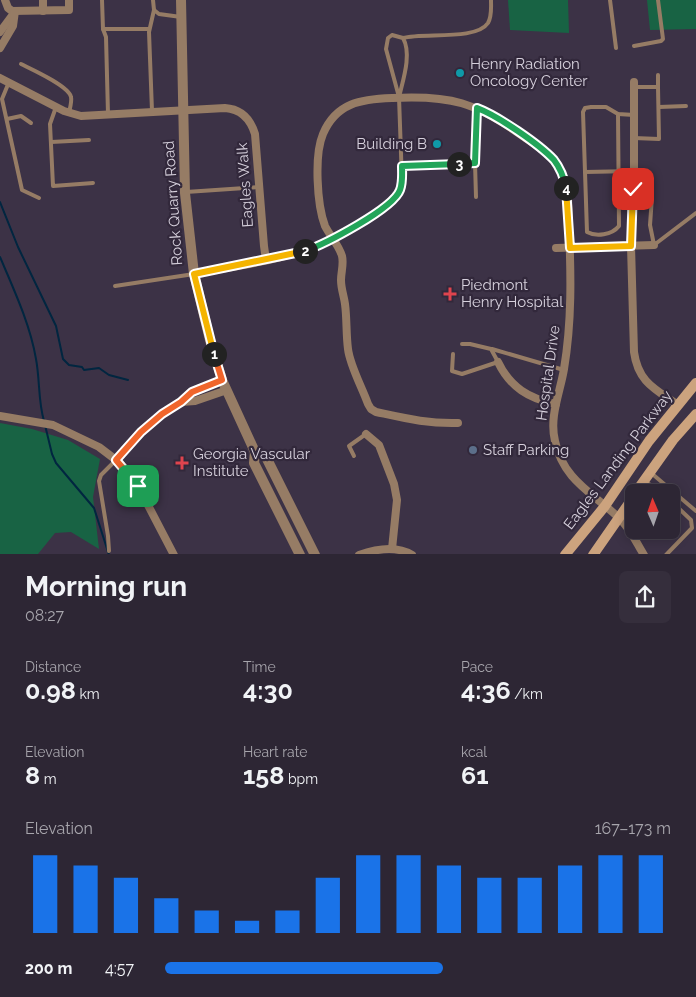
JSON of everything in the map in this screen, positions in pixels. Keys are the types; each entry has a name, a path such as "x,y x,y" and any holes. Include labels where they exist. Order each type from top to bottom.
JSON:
{"main road":[{"name":"Eagles Landing Parkway","path":"564,554 605,506 649,441 696,384"},
{"path":"642,484 673,440 696,414"},
{"path":"593,554 625,509"}],"street":[{"path":"5,0 10,10 15,11 69,10 69,0"},
{"path":"43,0 43,11"},
{"name":"Rock Quarry Road","path":"181,0 185,193 194,274 222,380 255,452 254,462 300,554"},
{"path":"0,32 15,11"},
{"path":"0,48 13,26 15,11"},
{"path":"0,78 56,107 81,116 182,111"},
{"path":"634,84 631,294 636,362 644,379 678,405"},
{"name":"Hospital Drive","path":"458,423 421,422 376,412 371,409 348,351 345,303 341,282 342,259 341,253 323,220 320,202 318,158 323,134 334,117 341,110 357,101 399,97 437,98 458,101 477,108 504,122 544,151 560,169 566,188 571,302 564,370 556,404 554,434 559,457 573,479 628,526 644,554"},
{"name":"Eagles Walk","path":"182,111 228,109 240,112 249,120 254,130 256,142 266,260"},
{"path":"194,274 304,251 332,239"},
{"path":"556,248 654,245"},
{"path":"498,362 511,382 523,393 535,399 556,404"},
{"path":"116,460 149,425 192,392 222,380"},
{"path":"181,402 195,401 227,390"},
{"path":"0,416 53,425 99,447 116,460 138,486 174,554"},
{"path":"366,434 379,445 394,484 397,500 392,549"},
{"name":"Rock Quarry Road","path":"255,452 266,457 315,554"},
{"path":"359,554 377,549 392,549 412,554"}],"lane":[{"path":"102,0 103,29 106,37 108,114"},
{"path":"152,112 149,29 154,10 154,0"},
{"path":"332,239 394,200 400,190 402,166 399,97 386,49 388,38 392,35 403,38 412,35 478,31 488,22 491,13 491,0"},
{"path":"610,0 616,48"},
{"path":"634,46 663,39 658,0"},
{"path":"154,10 159,14 180,17"},
{"path":"103,29 149,29"},
{"path":"399,97 407,54 406,43 403,38"},
{"path":"21,64 64,87 72,98 69,112"},
{"path":"634,138 659,139 658,75"},
{"path":"9,82 2,99 22,190 40,198"},
{"path":"634,84 658,87"},
{"path":"659,107 686,106"},
{"path":"56,107 50,124 53,186 93,183"},
{"path":"618,114 619,226 615,231 608,234 590,234 586,232 583,112 585,108 606,107 618,114 634,115"},
{"path":"476,198 477,108"},
{"path":"7,119 21,116 31,123"},
{"path":"51,142 89,140"},
{"path":"402,166 475,163"},
{"path":"585,172 634,171"},
{"path":"185,193 259,187"},
{"path":"633,189 651,192 650,225 654,245 696,213"},
{"path":"619,212 631,212"},
{"path":"115,286 194,274"},
{"path":"462,344 491,349 564,370"},
{"path":"453,354 452,371 462,374 498,362 491,349"},
{"path":"354,456 349,446 366,434"},
{"path":"109,551 99,481 101,475 116,460"},
{"path":"648,476 654,484"},
{"path":"648,476 696,511"},
{"path":"666,554 692,528 690,520 680,510"}],"green space":[{"path":"508,0 568,0 569,33 510,30"},
{"path":"647,0 696,0 696,29 650,30"},
{"path":"0,423 32,429 68,440 100,459 93,497 99,549 71,532 55,533 38,554 0,554"}],"waterway":[{"path":"0,202 18,247 56,326 63,359 69,365 82,367 84,370 99,368 109,375 128,380"},
{"path":"0,257 30,333 37,367 44,421"},
{"path":"45,425 56,463 94,508 109,554"}],"place":[{"name":"Henry Radiation Oncology Center","path":"460,73"},
{"name":"Building B","path":"437,144"},
{"name":"Piedmont Henry Hospital","path":"450,294"},
{"name":"Staff Parking","path":"473,450"},
{"name":"Georgia Vascular Institute","path":"182,463"}],"route":[{"path":"138,486 116,460 141,432 162,414 181,402 192,392 222,380 200,304 194,274 291,255 332,239 394,200 402,182 402,166 475,163 477,108 504,122 544,151 560,169 566,188 570,248 631,246 633,189"}]}
